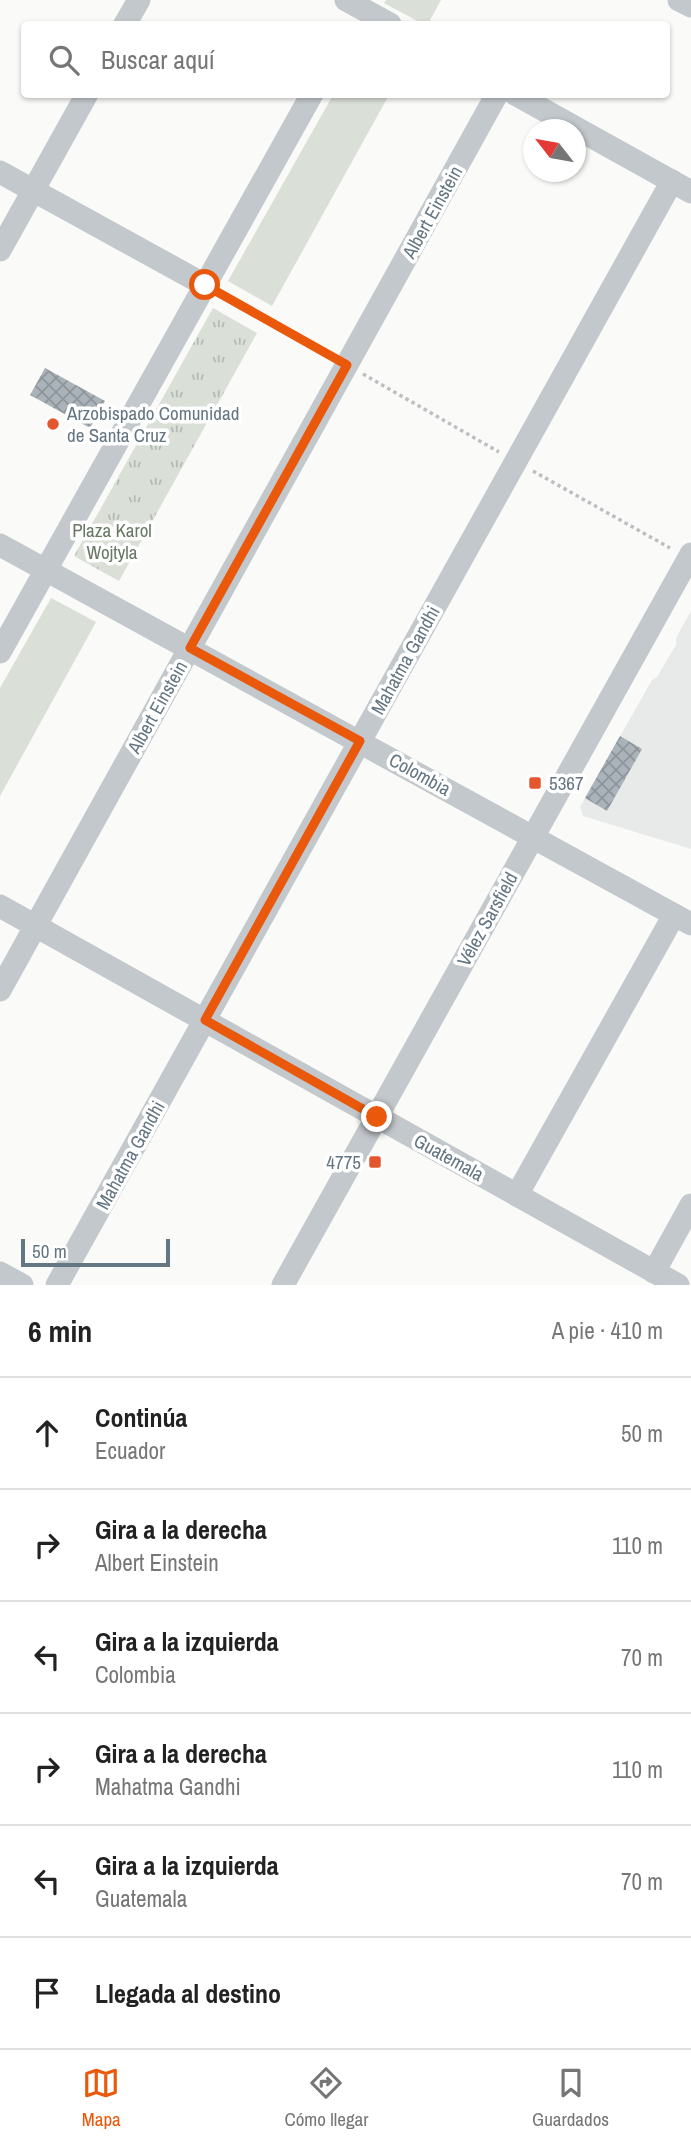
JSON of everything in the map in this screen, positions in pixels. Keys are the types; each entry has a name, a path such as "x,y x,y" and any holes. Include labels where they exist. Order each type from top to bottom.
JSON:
{"street":[{"path":"127,21 139,0"},
{"path":"679,0 691,6"},
{"path":"356,8 384,21"},
{"path":"0,250 85,98"},
{"path":"0,652 310,98"},
{"name":"Albert Einstein","path":"0,990 495,98"},
{"path":"523,98 681,187"},
{"path":"0,172 205,285"},
{"name":"Mahatma Gandhi","path":"57,1285 360,741 681,187"},
{"name":"Colombia","path":"0,545 683,920"},
{"name":"Vélez Sarsfield","path":"283,1285 691,554"},
{"name":"Guatemala","path":"0,906 678,1285"},
{"path":"517,1195 683,920"},
{"path":"654,1272 691,1205"},
{"path":"0,1273 22,1285"}],"path":[{"path":"205,285 347,365"}],"shaded area":[{"path":"691,611 691,849 583,816 580,807 652,680 657,677 676,645 676,638"}],"green space":[{"path":"386,0 441,0 430,21 417,21 384,3"},
{"path":"331,98 387,98 272,306 228,281"},
{"name":"Plaza Karol Wojtyla","path":"213,308 257,333 119,581 74,556"},
{"path":"51,598 96,622 0,796 0,688"}],"building":[{"path":"45,368 105,401 90,428 30,395"},
{"path":"620,736 642,749 607,811 585,798"}],"place":[{"name":"Arzobispado Comunidad de Santa Cruz","path":"53,424"},
{"name":"5367","path":"535,783"},
{"name":"4775","path":"375,1162"}],"route":[{"path":"205,285 347,365 190,648 360,741 205,1020 377,1117"}]}
